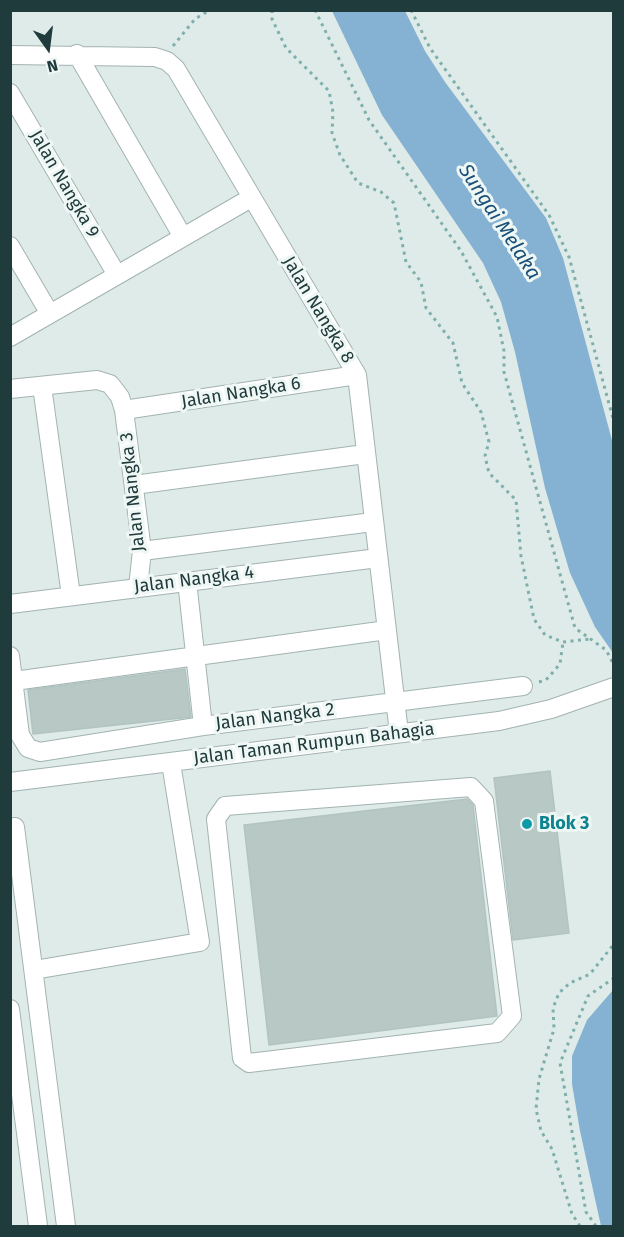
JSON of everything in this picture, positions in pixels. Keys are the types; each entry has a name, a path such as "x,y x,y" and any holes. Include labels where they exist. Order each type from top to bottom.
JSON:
{"street":[{"path":"10,55 77,54 154,57 167,61"},
{"path":"77,54 183,237"},
{"name":"Jalan Nangka 8","path":"167,61 176,69 357,375 399,733"},
{"name":"Jalan Nangka 9","path":"10,93 117,275"},
{"path":"10,337 251,198"},
{"path":"10,246 50,314"},
{"name":"Jalan Nangka 6","path":"122,404 357,375"},
{"path":"10,389 97,380 110,384 122,404"},
{"path":"42,386 71,596"},
{"name":"Jalan Nangka 3","path":"122,404 142,551 138,587"},
{"path":"134,485 365,454"},
{"path":"142,551 373,522"},
{"name":"Jalan Nangka 4","path":"10,604 378,558"},
{"path":"187,581 203,726"},
{"path":"10,656 14,681 387,630"},
{"name":"Jalan Nangka 2","path":"14,681 20,735 28,748 40,752 203,726 523,686"},
{"name":"Jalan Taman Rumpun Bahagia","path":"10,782 499,721 551,709 605,691"},
{"path":"171,763 200,942"},
{"path":"471,787 484,801 512,1016 497,1033 249,1063 242,1058 229,935 216,819 225,806 471,787"},
{"path":"15,827 66,1227"},
{"path":"197,923 227,916"},
{"path":"34,970 229,935"},
{"path":"10,1009 13,1050 38,1227"},
{"path":"13,1050 44,1050"}],"path":[{"path":"167,61 181,34 195,19 210,10"},
{"path":"272,10 273,19 286,48 329,92 333,112 332,133 340,155 358,183 381,192 394,203 406,262 421,282 426,308 453,343 462,383 481,412 489,442 485,456 489,473 516,500 521,556 534,619 545,635 563,642 590,639"},
{"path":"315,10 369,120 461,251 497,318 504,351 504,372 548,539 575,628 606,650 614,665"},
{"path":"411,10 430,48 549,215 569,257 614,422"},
{"path":"523,686 546,680 561,664 563,642"},
{"path":"580,1227 572,1214 552,1149 541,1131 536,1109 538,1089 554,1029 553,1008 559,993 570,983 590,975 614,944"},
{"path":"596,1227 586,1212 560,1063 588,996 614,978"}],"water":[{"name":"Sungai Melaka","path":"332,11 405,11 425,51 445,82 546,218 563,258 613,444 613,653 595,627 570,573 545,488 515,352 501,302 483,263 382,115"},
{"path":"613,990 613,1226 601,1226 580,1131 572,1084 572,1056 587,1020"}],"building":[{"path":"185,669 191,717 33,734 28,690"},
{"name":"Blok 3","path":"550,771 569,933 513,940 494,778"},
{"path":"467,799 473,805 497,1016 269,1045 244,825"}],"place":[{"name":"Blok 3","path":"527,824"}]}
